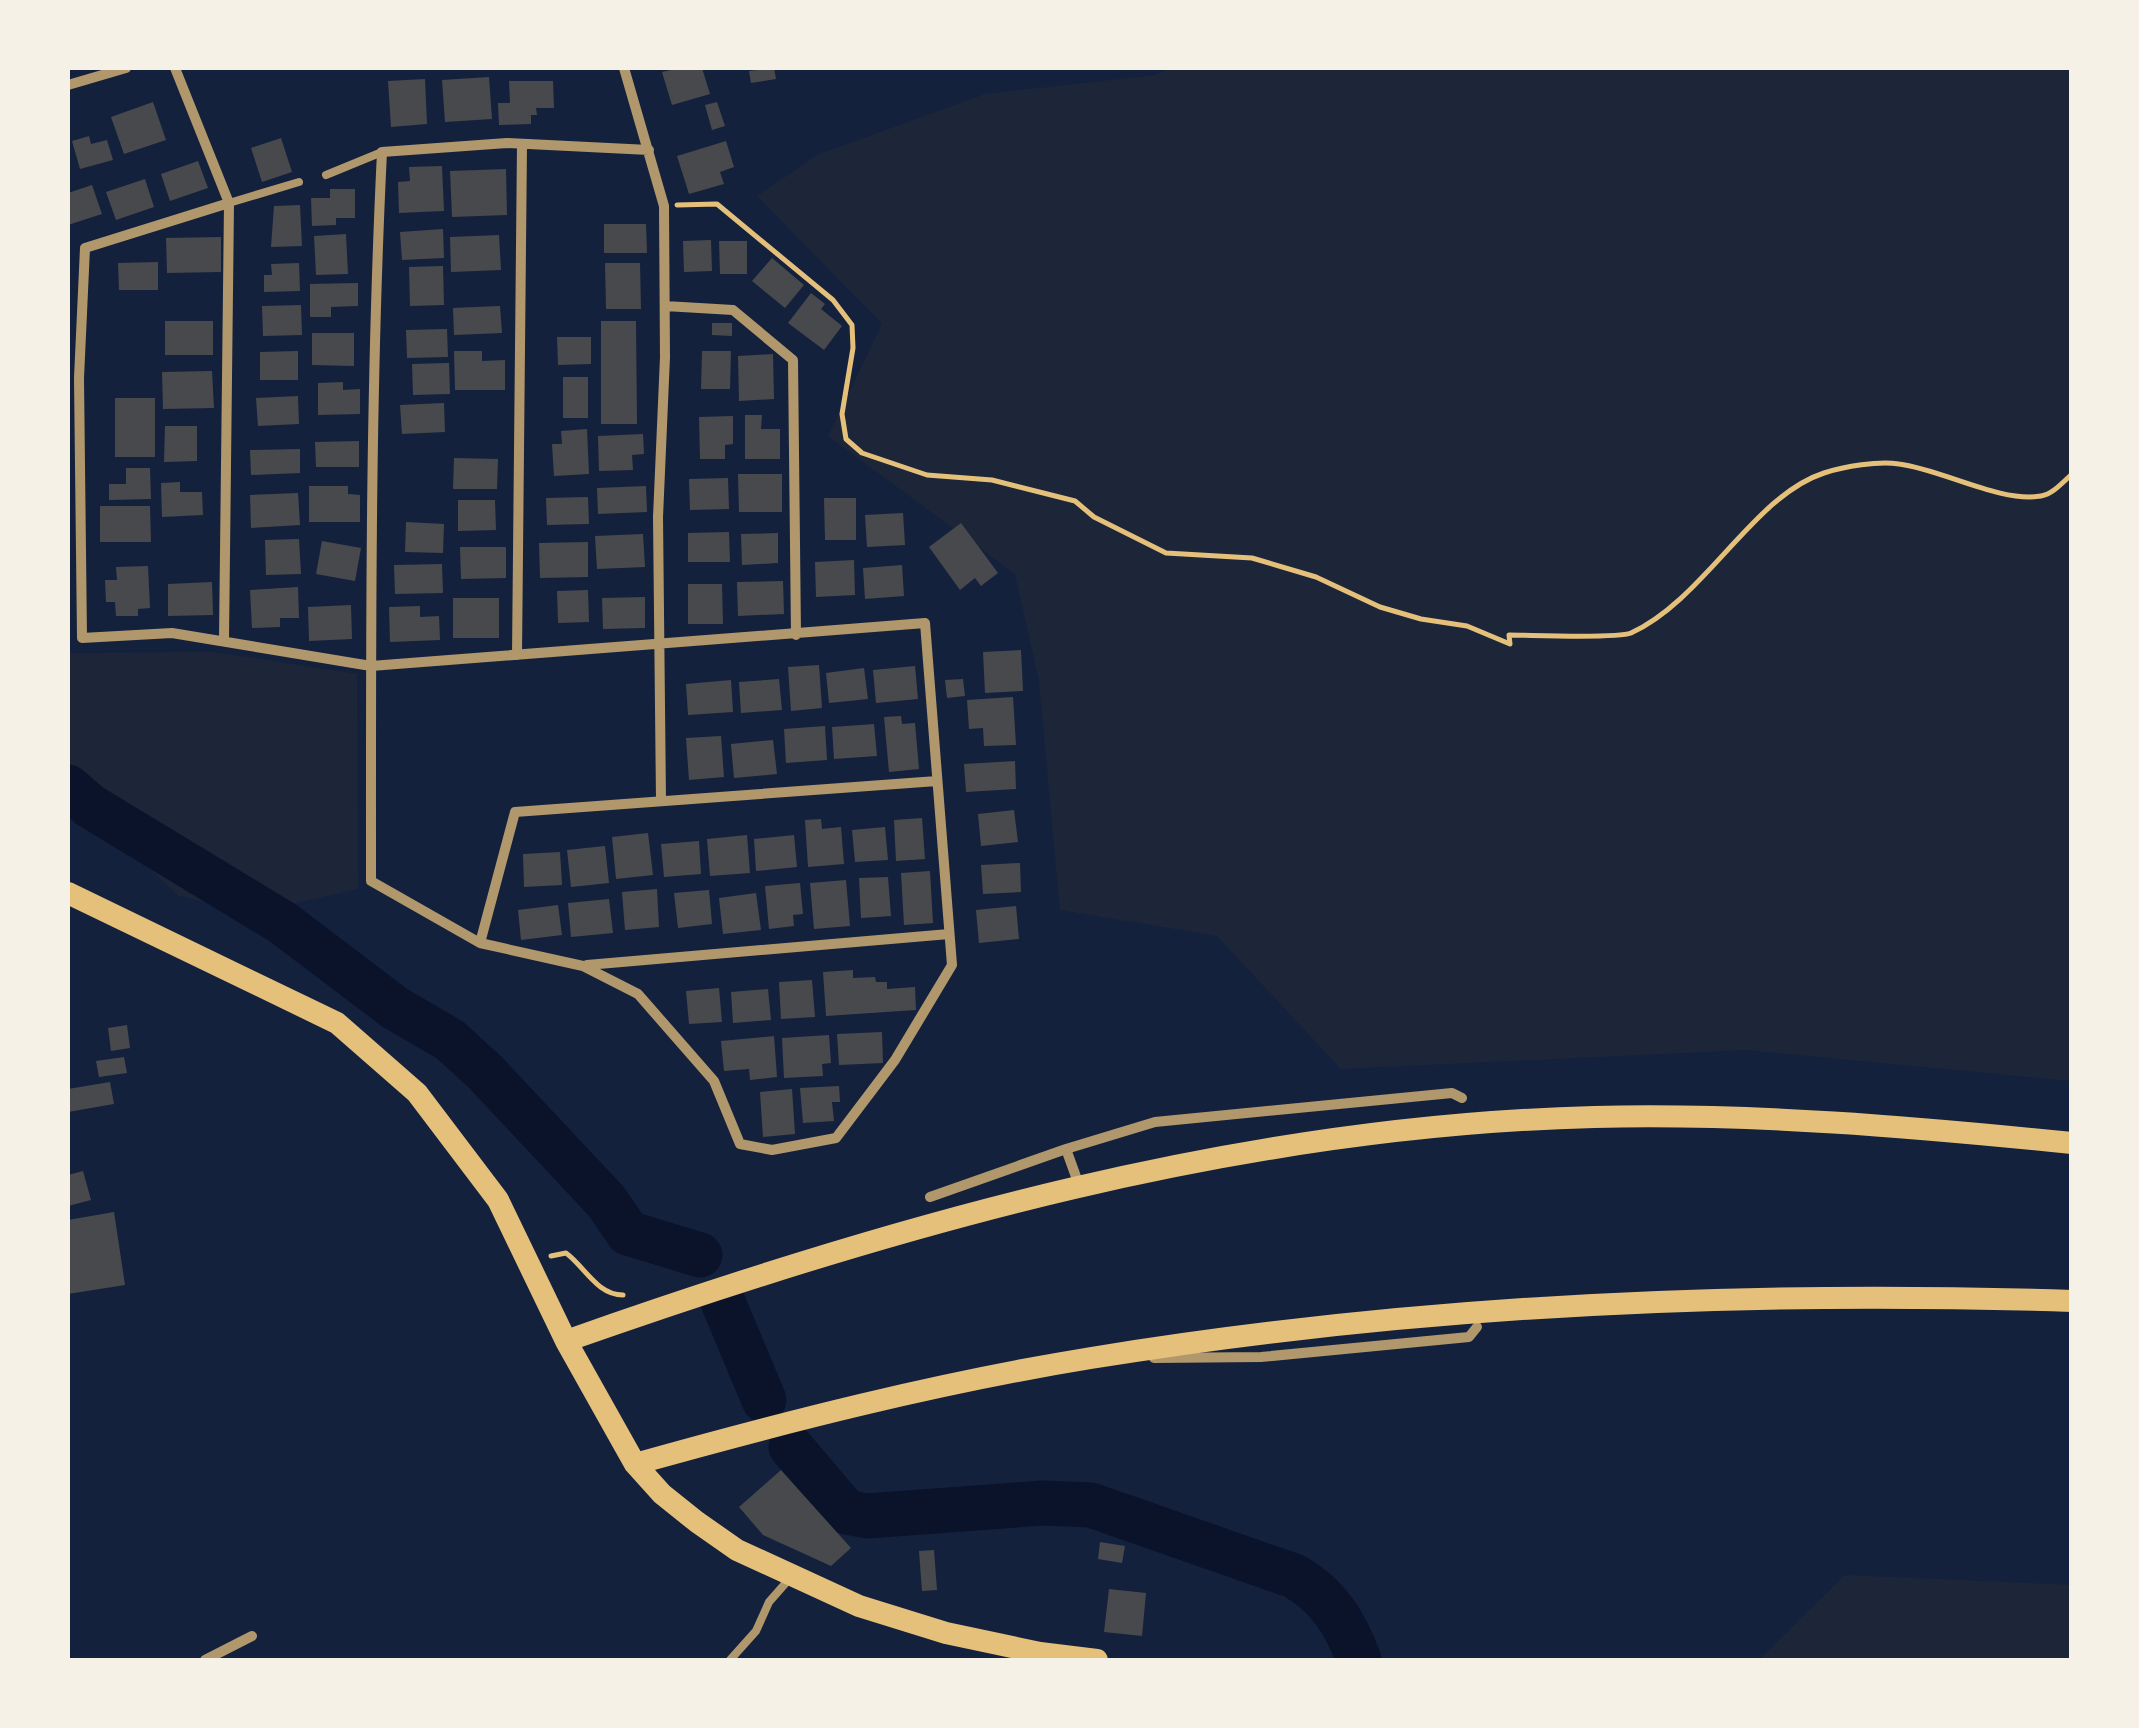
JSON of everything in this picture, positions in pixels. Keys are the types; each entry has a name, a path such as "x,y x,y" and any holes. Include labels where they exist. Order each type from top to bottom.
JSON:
{"highway":[{"path":"68,894 336,1023 417,1093 498,1200 566,1342 635,1464 662,1494 710,1531 737,1550 859,1606 946,1633 1040,1653 1098,1660"},
{"path":"566,1342 829,1252 960,1215 1080,1186 1376,1134 1488,1122 1595,1117 1815,1122 2072,1143"},
{"path":"635,1464 791,1421 1088,1359 1263,1333 1557,1306 1862,1298 2072,1301"}],"street":[{"path":"68,86 126,68"},
{"path":"175,68 229,202 224,640"},
{"path":"624,68 664,206 658,516 662,801"},
{"path":"229,202 85,248 79,378 82,638 172,633 371,666 925,623 952,965 894,1060 836,1138 772,1150 740,1144 714,1080 638,994 583,966 480,942 371,881 371,666 374,316 382,152 522,144 650,150"},
{"path":"518,655 522,144"},
{"path":"665,306 733,310 793,360 796,635"},
{"path":"480,942 515,812 938,781"},
{"path":"583,966 949,934"},
{"path":"930,1197 1155,1122 1452,1093 1462,1098"},
{"path":"1066,1149 1080,1186"},
{"path":"1088,1359 1261,1358 1469,1337 1477,1327"},
{"path":"205,1660 252,1636"}],"lane":[{"path":"326,175 382,152"},
{"path":"229,202 299,182"},
{"path":"730,1660 756,1631 769,1602 792,1577"}],"path":[{"path":"664,206 718,204 832,300 852,325 854,348 842,414 846,438 862,453 926,475 992,480 1074,501 1094,517 1166,553 1252,558 1316,578 1380,607 1420,619 1467,626 1510,644 1509,635 1628,635 1693,590 1783,497 1819,474 1898,463 2004,493 2041,496 2072,474"},
{"path":"528,1262 566,1254 612,1295 634,1295"}],"shaded area":[{"path":"1168,68 2071,68 2071,1081 1746,1050 1341,1069 1217,936 1060,910 1039,681 1015,574 828,436 882,324 757,196 817,155 985,94 1156,75"},
{"path":"215,652 357,674 358,889 251,913 179,896 116,838 68,804 68,653"},
{"path":"1845,1575 2071,1585 2071,1660 1759,1660"}],"building":[{"path":"702,68 710,94 672,105 662,72"},
{"path":"774,68 776,79 751,83 749,71"},
{"path":"489,77 492,119 445,122 442,80"},
{"path":"425,79 427,124 391,127 388,81"},
{"path":"509,81 553,81 554,108 536,108 537,115 531,115 531,124 499,125 498,103 510,103"},
{"path":"153,102 166,140 124,154 111,117"},
{"path":"717,102 725,126 712,130 705,105"},
{"path":"89,136 91,144 107,140 113,160 80,169 72,141"},
{"path":"281,138 292,172 262,182 251,148"},
{"path":"726,141 734,167 720,172 724,184 689,194 677,156"},
{"path":"198,161 208,188 170,201 161,174"},
{"path":"442,166 444,211 399,213 398,182 410,181 409,167"},
{"path":"506,169 507,215 452,217 450,171"},
{"path":"145,179 154,207 116,220 106,192"},
{"path":"92,185 102,214 68,225 68,193"},
{"path":"330,189 355,189 355,218 336,218 336,225 312,226 311,198 330,198"},
{"path":"300,205 302,246 271,247 274,206"},
{"path":"604,224 646,224 647,253 604,253"},
{"path":"443,229 444,258 402,260 400,232"},
{"path":"346,234 348,274 316,275 314,236"},
{"path":"499,235 501,270 451,272 450,237"},
{"path":"221,237 221,272 167,273 166,238"},
{"path":"711,240 712,271 684,272 683,241"},
{"path":"719,241 747,241 747,274 720,274"},
{"path":"772,258 804,285 785,308 752,281"},
{"path":"158,262 158,290 119,290 118,263"},
{"path":"299,263 300,291 264,292 264,275 272,275 271,264"},
{"path":"605,263 640,263 641,309 606,309"},
{"path":"443,266 444,305 410,306 409,267"},
{"path":"358,283 358,306 331,307 331,317 310,317 310,284"},
{"path":"811,293 825,304 821,309 842,326 824,350 788,323"},
{"path":"301,305 302,335 263,336 262,306"},
{"path":"500,306 502,333 454,335 453,308"},
{"path":"165,321 213,321 213,355 165,355"},
{"path":"601,321 636,321 637,424 601,424"},
{"path":"712,323 732,323 732,336 712,335"},
{"path":"447,329 448,357 407,358 406,330"},
{"path":"312,333 354,333 354,366 312,365"},
{"path":"557,337 591,337 591,364 558,365"},
{"path":"298,351 298,380 260,380 260,352"},
{"path":"454,351 482,351 482,361 505,360 505,390 455,390"},
{"path":"702,351 731,351 730,389 701,389"},
{"path":"773,354 774,399 739,401 738,356"},
{"path":"449,363 450,394 413,395 412,364"},
{"path":"212,371 214,408 163,409 162,372"},
{"path":"563,377 588,377 588,418 563,418"},
{"path":"343,382 343,390 360,389 360,414 318,415 318,383"},
{"path":"298,396 299,424 258,426 256,398"},
{"path":"115,398 155,398 155,457 115,457"},
{"path":"444,403 445,432 402,434 400,405"},
{"path":"745,415 762,415 761,429 780,429 780,459 745,459"},
{"path":"733,416 733,444 725,445 725,459 700,459 699,417"},
{"path":"165,426 197,426 197,461 164,462"},
{"path":"587,429 589,474 554,476 552,444 562,444 561,431"},
{"path":"643,434 644,454 632,455 633,470 599,471 598,436"},
{"path":"359,441 359,467 316,467 315,442"},
{"path":"300,449 300,473 251,475 250,450"},
{"path":"454,458 498,459 497,489 453,489"},
{"path":"126,468 150,468 151,499 109,500 109,484 126,484"},
{"path":"738,474 782,474 782,512 739,512"},
{"path":"728,478 729,509 690,510 689,479"},
{"path":"180,482 180,492 202,492 203,515 162,517 161,483"},
{"path":"309,486 348,486 348,494 360,495 360,522 309,522"},
{"path":"646,486 647,512 598,514 597,488"},
{"path":"298,493 300,525 251,528 250,495"},
{"path":"588,497 589,524 547,525 546,498"},
{"path":"824,498 856,498 856,540 825,540"},
{"path":"458,500 495,500 496,530 458,531"},
{"path":"100,506 150,506 151,542 100,542"},
{"path":"903,513 905,545 867,547 865,515"},
{"path":"406,522 444,524 443,553 405,552"},
{"path":"961,523 998,573 981,586 975,578 960,590 929,547"},
{"path":"729,532 730,562 688,562 688,533"},
{"path":"778,533 778,563 742,565 741,534"},
{"path":"643,534 645,567 597,569 595,536"},
{"path":"299,539 301,574 266,575 265,540"},
{"path":"322,541 361,548 355,581 316,574"},
{"path":"588,542 588,577 540,578 539,543"},
{"path":"460,547 506,547 506,578 461,579"},
{"path":"854,560 855,595 816,597 815,562"},
{"path":"442,564 443,593 395,594 394,565"},
{"path":"902,565 904,596 865,599 863,568"},
{"path":"148,566 150,608 138,609 138,616 116,616 115,602 106,602 105,580 117,580 116,567"},
{"path":"783,581 784,614 738,616 737,582"},
{"path":"212,582 213,615 168,616 168,584"},
{"path":"688,584 722,584 723,624 688,624"},
{"path":"298,587 299,618 280,618 280,627 252,628 250,590"},
{"path":"588,590 589,622 558,623 557,591"},
{"path":"645,597 645,628 603,629 602,598"},
{"path":"453,598 499,598 499,638 453,638"},
{"path":"351,605 352,639 309,641 308,607"},
{"path":"420,606 420,617 439,616 440,640 390,642 389,607"},
{"path":"1021,650 1023,691 985,693 983,652"},
{"path":"819,665 822,708 791,711 788,667"},
{"path":"915,666 918,699 876,703 873,670"},
{"path":"864,668 868,699 829,703 826,673"},
{"path":"779,679 782,710 741,713 739,682"},
{"path":"963,679 965,696 947,698 945,680"},
{"path":"731,680 733,712 688,715 686,684"},
{"path":"1013,697 1016,745 984,746 983,728 969,729 967,700"},
{"path":"901,716 902,724 915,723 919,769 889,772 884,717"},
{"path":"874,724 877,756 834,759 832,727"},
{"path":"825,726 827,760 786,763 784,729"},
{"path":"721,736 724,777 689,780 686,738"},
{"path":"773,740 777,774 734,778 731,744"},
{"path":"1015,761 1016,789 966,792 964,764"},
{"path":"1014,810 1018,842 981,846 978,814"},
{"path":"922,818 925,859 896,861 894,820"},
{"path":"821,819 822,829 841,827 844,864 808,867 805,820"},
{"path":"885,827 888,860 855,862 852,830"},
{"path":"648,833 653,875 616,879 612,837"},
{"path":"747,835 750,873 710,876 707,839"},
{"path":"794,835 797,867 756,871 754,839"},
{"path":"699,841 701,874 664,877 661,844"},
{"path":"605,846 609,883 571,887 567,850"},
{"path":"560,852 562,885 524,887 523,854"},
{"path":"1020,863 1021,892 983,894 981,865"},
{"path":"930,871 933,923 904,925 901,873"},
{"path":"888,877 891,916 861,918 859,878"},
{"path":"846,880 850,926 814,929 810,883"},
{"path":"800,883 803,914 793,915 794,926 769,929 765,886"},
{"path":"657,889 659,927 625,930 622,892"},
{"path":"709,890 712,924 678,928 674,893"},
{"path":"756,893 761,930 723,934 719,898"},
{"path":"609,899 613,933 571,937 568,903"},
{"path":"558,905 562,935 521,940 518,910"},
{"path":"1016,906 1019,939 979,943 976,910"},
{"path":"853,970 853,978 875,977 876,982 887,982 887,989 915,987 916,1010 826,1016 823,972"},
{"path":"812,980 815,1017 781,1019 779,982"},
{"path":"719,988 722,1022 689,1024 686,991"},
{"path":"768,989 771,1020 733,1023 731,992"},
{"path":"127,1025 130,1048 111,1051 108,1028"},
{"path":"882,1032 883,1063 839,1065 837,1034"},
{"path":"829,1035 831,1063 822,1064 823,1076 784,1078 782,1038"},
{"path":"774,1036 777,1077 750,1080 749,1069 724,1071 721,1041"},
{"path":"124,1057 127,1073 99,1077 96,1061"},
{"path":"110,1082 114,1104 68,1112 68,1089"},
{"path":"839,1086 840,1102 832,1102 834,1121 803,1123 800,1088"},
{"path":"792,1089 795,1134 763,1137 760,1092"},
{"path":"83,1171 91,1200 68,1206 68,1175"},
{"path":"114,1212 125,1285 68,1294 68,1220"},
{"path":"781,1470 851,1548 831,1566 763,1535 739,1507"},
{"path":"1100,1542 1125,1546 1122,1563 1098,1559"},
{"path":"934,1550 937,1590 922,1591 919,1551"},
{"path":"1109,1589 1146,1593 1142,1636 1104,1632"}],"waterway":[{"path":"68,787 90,806 283,923 395,1008 450,1040 606,1201 628,1233 700,1255"},
{"path":"723,1302 764,1400"},
{"path":"791,1447 846,1512 867,1516 1043,1503 1091,1505 1294,1576 1317,1592 1334,1612 1359,1660"}]}
